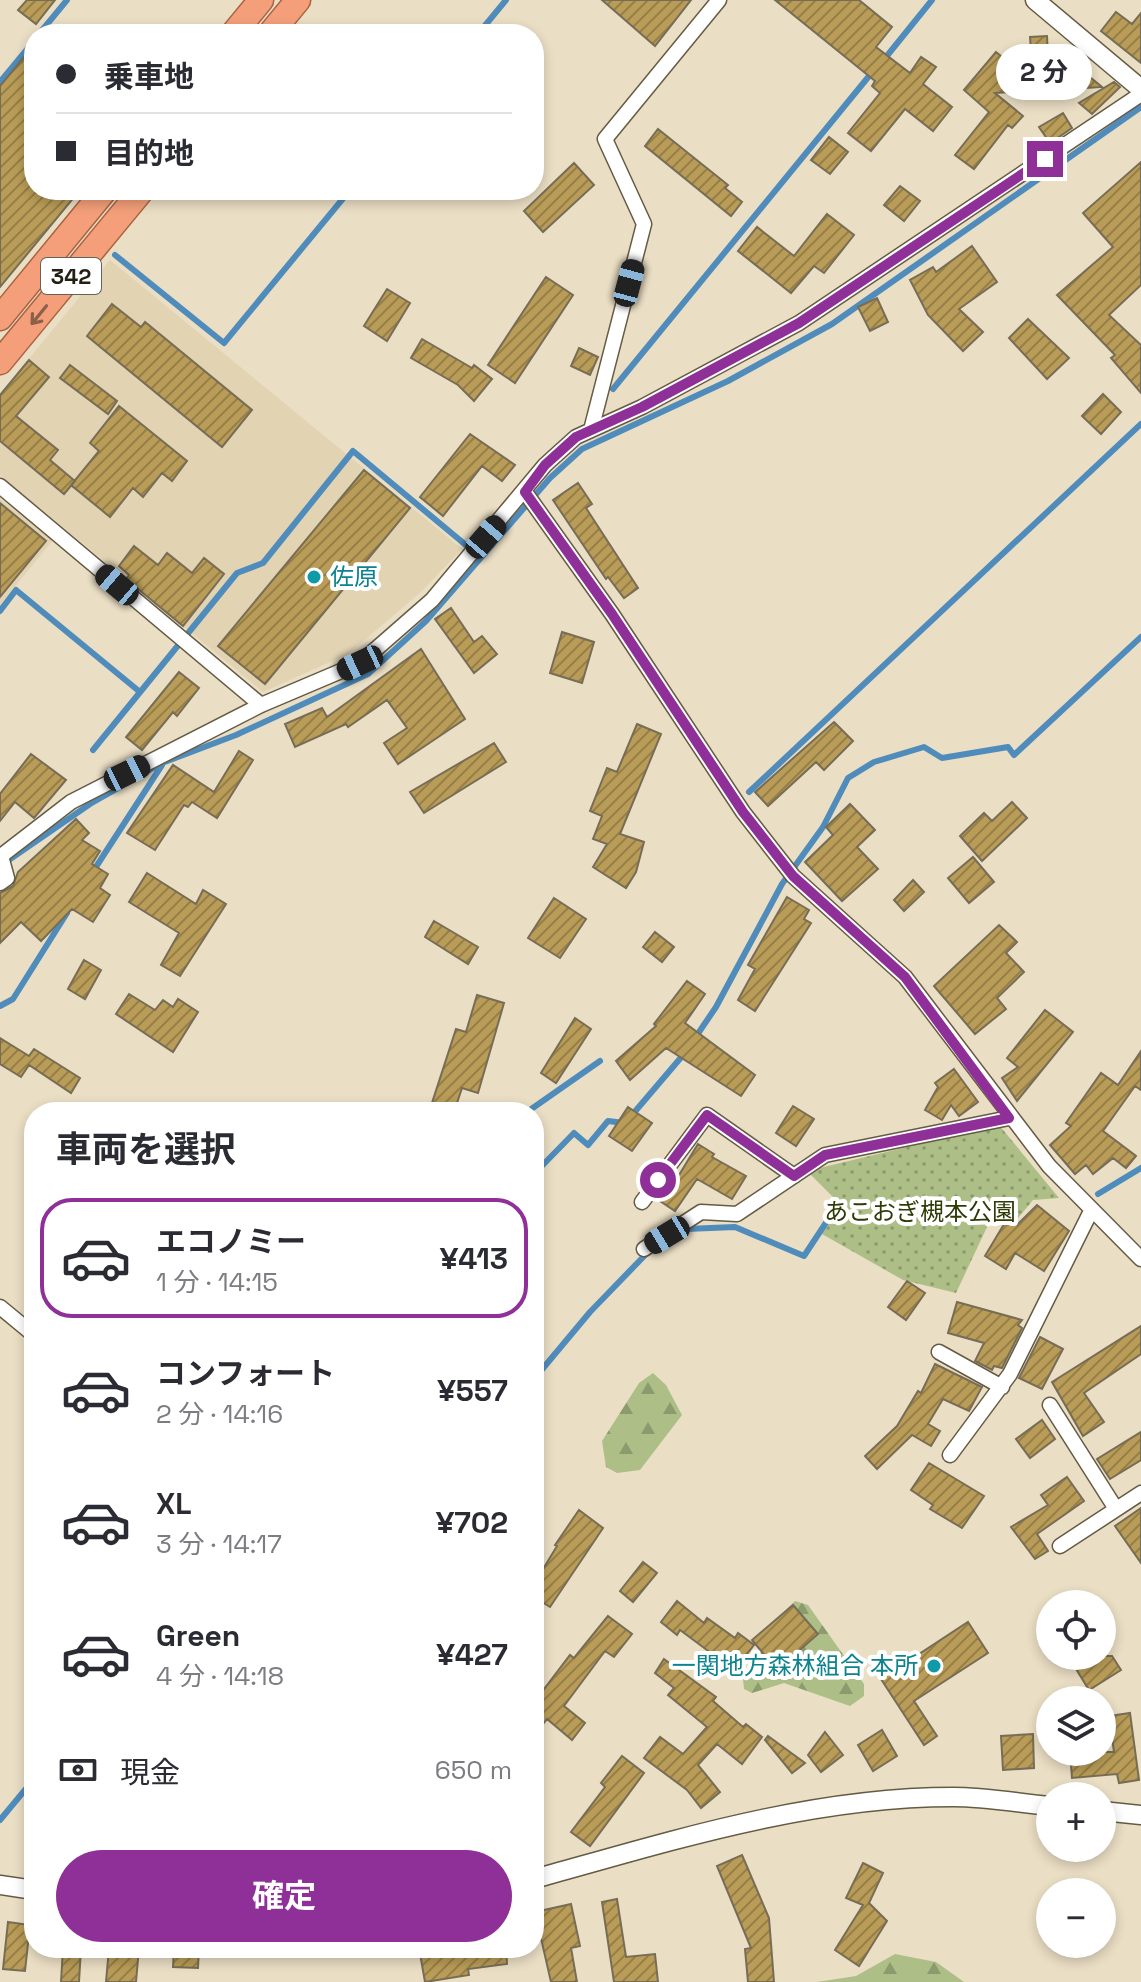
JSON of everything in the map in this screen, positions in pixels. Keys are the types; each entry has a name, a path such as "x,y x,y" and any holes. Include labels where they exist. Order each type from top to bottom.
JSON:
{"highway":[{"path":"241,24 261,0"},
{"path":"278,24 298,0"},
{"name":"342","path":"0,318 97,200"},
{"name":"342","path":"0,362 134,200"}],"street":[{"path":"591,430 644,224 605,139 719,0"},
{"path":"0,883 7,878 1,856 71,802 261,705 360,663 432,600 545,465 576,437 642,407 799,323 1141,92 1035,0"},
{"path":"0,486 261,705"},
{"path":"525,492 751,823 793,876 905,977 1009,1118 1091,1211 1141,1259"},
{"path":"642,1202 707,1115 794,1176"},
{"path":"644,1249 701,1212 737,1214 825,1155 1009,1118"},
{"path":"950,1455 1002,1387 1091,1211"},
{"path":"0,1307 24,1327"},
{"path":"939,1352 1002,1387"},
{"path":"1050,1405 1116,1509"},
{"path":"1060,1546 1141,1493"},
{"path":"544,1876 811,1808 948,1797 1036,1805"},
{"path":"1116,1812 1141,1815"},
{"path":"0,1885 24,1889"}],"shaded area":[{"path":"110,260 462,549 421,592 348,654 263,692 0,475 0,394"},
{"path":"0,499 53,540 0,605"}],"green space":[{"name":"あこおぎ槻本公園","path":"999,1125 1059,1198 1033,1200 1018,1218 995,1210 956,1293 903,1280 822,1234 838,1211 835,1199 807,1171"},
{"path":"653,1373 666,1385 682,1415 640,1470 617,1473 606,1467 602,1441 639,1383"},
{"path":"795,1601 808,1605 864,1684 864,1696 850,1706 784,1683 752,1693 744,1689 743,1679 775,1621"},
{"path":"895,1954 936,1962 964,1982 817,1982 856,1976"}],"building":[{"path":"27,0 55,0 36,24 18,10"},
{"path":"602,0 691,0 655,46"},
{"path":"775,0 859,0 892,27 876,47 910,73 921,57 936,67 923,84 952,107 933,131 905,109 871,151 848,133 880,93 872,86 875,81"},
{"path":"1116,12 1132,24 1141,13 1141,63 1101,31"},
{"path":"1047,36 1049,79 1032,64 1030,37"},
{"path":"996,52 1043,90 995,93 1023,116 1012,128 1008,125 974,169 955,155 989,112 964,90"},
{"path":"24,57 24,200 72,200 0,287 0,86"},
{"path":"1074,64 1102,87 1053,90"},
{"path":"1114,82 1120,87 1092,114 1079,103"},
{"path":"1063,113 1072,128 1050,143 1039,127"},
{"path":"658,129 728,185 725,188 742,202 731,216 645,146"},
{"path":"829,137 848,152 830,174 811,160"},
{"path":"1141,162 1141,285 1109,315 1141,345 1141,393 1111,358 1115,355 1057,295 1113,247 1083,213"},
{"path":"574,163 594,185 543,232 524,211 535,200 544,200 544,192"},
{"path":"900,186 920,201 904,221 884,205"},
{"path":"827,214 854,235 824,273 814,266 791,293 738,251 757,227 794,256"},
{"path":"972,246 997,282 959,309 983,332 963,351 928,315 910,280 933,267 936,272"},
{"path":"546,277 573,295 515,383 488,365"},
{"path":"387,289 410,303 387,341 364,326"},
{"path":"877,298 888,322 870,331 858,307"},
{"path":"112,304 141,327 145,322 252,410 222,447 87,336"},
{"path":"1028,319 1069,358 1047,379 1009,338"},
{"path":"422,339 472,368 474,365 492,379 474,401 458,385 411,358"},
{"path":"579,348 598,357 590,375 571,366"},
{"path":"29,360 49,377 16,416 58,450 50,460 75,481 64,494 0,441 0,395"},
{"path":"70,365 117,401 108,414 60,378"},
{"path":"1103,394 1121,412 1101,434 1082,416"},
{"path":"119,406 187,461 172,481 162,473 143,497 133,488 110,517 71,485 99,451 90,443"},
{"path":"470,434 515,465 502,481 482,466 443,516 420,497"},
{"name":"佐原","path":"364,470 410,508 265,684 218,646"},
{"path":"578,483 592,504 586,508 638,588 624,598 608,577 606,579 553,500"},
{"path":"0,503 46,541 0,597"},
{"path":"134,546 158,565 167,553 192,573 204,558 224,574 183,626 126,579 129,575 119,566"},
{"path":"451,608 474,642 482,636 497,654 474,673 435,619"},
{"path":"562,632 594,642 582,683 550,673"},
{"path":"421,649 465,719 398,764 384,743 407,728 387,700 348,727 346,724 295,747 285,724 322,708 327,717"},
{"path":"179,672 199,688 177,716 173,712 142,750 126,737"},
{"path":"834,722 853,741 824,770 816,762 768,806 755,792"},
{"path":"637,724 661,734 620,834 644,842 636,872 626,888 593,867 607,844 593,839 602,816 590,811 607,768 617,772"},
{"path":"494,743 506,762 424,813 410,792"},
{"path":"239,751 253,760 217,818 192,802 188,807 184,805 155,850 127,833 173,765 214,792"},
{"path":"31,754 66,780 34,818 15,802 0,821 0,794"},
{"path":"1012,802 1027,818 982,861 960,836 984,813 992,821"},
{"path":"850,804 875,830 857,847 878,869 842,901 805,862 833,835 826,827"},
{"path":"76,819 89,833 82,840 100,851 92,864 108,874 100,888 110,895 93,922 72,909 41,941 21,922 0,943 0,893 13,886 18,872"},
{"path":"973,857 994,882 969,903 948,878"},
{"path":"147,873 196,904 203,890 226,904 180,976 161,965 179,933 129,902"},
{"path":"913,880 924,892 904,911 894,900"},
{"path":"787,897 809,910 804,919 811,923 755,1011 738,1000 755,969 748,965"},
{"path":"554,898 586,919 560,958 528,938"},
{"path":"434,921 478,947 468,964 425,937"},
{"path":"999,925 1017,942 1006,953 1024,972 997,998 1006,1009 975,1034 934,986"},
{"path":"655,932 674,947 662,962 643,947"},
{"path":"84,960 101,970 85,999 68,989"},
{"path":"687,981 705,994 685,1023 755,1075 741,1096 666,1048 630,1080 616,1061 656,1026 654,1024"},
{"path":"129,994 155,1010 163,1000 173,1007 178,999 198,1012 173,1052 116,1014"},
{"path":"477,995 504,1003 478,1093 462,1088 457,1102 432,1102 456,1029 466,1032"},
{"path":"1045,1010 1073,1032 1017,1101 1002,1078 1018,1067 1007,1058"},
{"path":"575,1018 591,1029 556,1083 541,1073"},
{"path":"0,1038 29,1056 34,1049 80,1078 71,1093 29,1065 21,1077 0,1064"},
{"path":"1141,1051 1141,1090 1135,1086 1103,1131 1136,1156 1126,1168 1113,1158 1093,1174 1086,1165 1075,1174 1050,1145 1071,1126 1066,1123 1101,1073 1118,1085"},
{"path":"954,1069 978,1102 959,1116 951,1105 942,1120 925,1110 938,1087 935,1083"},
{"path":"793,1106 814,1119 796,1146 776,1133"},
{"path":"628,1107 652,1123 632,1151 609,1136"},
{"path":"698,1144 714,1154 712,1157 746,1176 732,1199 697,1179 675,1211 657,1199 676,1173 679,1175"},
{"path":"1037,1205 1069,1231 1044,1271 1015,1253 1006,1269 985,1256 1007,1219 1017,1225"},
{"path":"907,1281 925,1293 906,1320 888,1307"},
{"path":"957,1302 1022,1320 1018,1325 1022,1328 1002,1368 994,1366 992,1370 975,1361 984,1343 948,1333"},
{"path":"1141,1326 1141,1354 1084,1393 1104,1422 1083,1436 1052,1382"},
{"path":"1040,1337 1063,1349 1042,1389 1019,1378"},
{"path":"935,1364 982,1387 969,1411 943,1399 928,1424 940,1431 931,1446 912,1435 877,1469 865,1456 897,1426 918,1391 921,1393"},
{"path":"1042,1420 1055,1439 1030,1458 1016,1439"},
{"path":"1141,1432 1141,1460 1110,1479 1097,1459"},
{"path":"929,1463 984,1496 962,1528 930,1509 933,1505 911,1490"},
{"path":"1067,1477 1084,1501 1037,1534 1048,1551 1035,1559 1011,1527 1048,1505 1041,1495"},
{"path":"1141,1508 1141,1563 1115,1526"},
{"path":"579,1510 603,1528 550,1607 544,1603 544,1567"},
{"path":"643,1562 657,1573 633,1602 620,1591"},
{"path":"677,1601 704,1623 707,1618 735,1638 738,1633 754,1645 732,1674 717,1661 719,1659 680,1630 677,1635 661,1622"},
{"path":"793,1605 818,1634 777,1670 752,1640"},
{"path":"608,1616 632,1634 614,1657 605,1651 564,1706 585,1723 572,1740 547,1719 544,1723 544,1689 570,1655 574,1658"},
{"name":"一関地方森林組合 本所","path":"968,1622 988,1653 914,1701 937,1736 924,1745 881,1679"},
{"path":"664,1659 716,1697 713,1701 743,1727 746,1724 762,1737 742,1764 717,1744 698,1765 720,1792 701,1808 687,1790 644,1758 660,1737 683,1754 707,1727 668,1695 674,1688 655,1673"},
{"path":"1116,1662 1121,1670 1095,1686 1087,1686 1077,1670 1116,1670"},
{"path":"1130,1713 1139,1780 1119,1783 1117,1774 1072,1778 1071,1766 1116,1766 1116,1715"},
{"path":"882,1730 897,1756 873,1771 858,1745"},
{"path":"825,1732 843,1755 821,1772 808,1755"},
{"path":"1033,1734 1034,1768 1003,1770 1001,1736"},
{"path":"768,1736 805,1763 792,1773 765,1740"},
{"path":"622,1756 644,1773 590,1846 571,1832 605,1787 601,1783"},
{"path":"742,1855 769,1918 774,1982 748,1982 745,1949 751,1948 717,1866"},
{"path":"863,1863 883,1873 869,1903 887,1921 859,1966 835,1950 863,1905 846,1898"},
{"path":"617,1899 626,1957 655,1954 658,1982 614,1982 602,1902"},
{"path":"571,1904 580,1946 571,1948 577,1982 551,1982 544,1951 544,1910"},
{"path":"8,1922 24,1924 25,1971 3,1969"},
{"path":"62,1958 80,1958 79,1982 61,1982"},
{"path":"108,1958 138,1958 136,1982 106,1982"},
{"path":"173,1958 198,1958 198,1968 173,1967"},
{"path":"421,1958 507,1958 507,1964 468,1969 469,1975 425,1982"}],"waterway":[{"path":"47,24 67,0"},
{"path":"486,24 506,0"},
{"path":"882,62 932,0"},
{"path":"0,82 24,53"},
{"path":"613,389 874,70"},
{"path":"3,864 90,804 162,763 236,735 368,674 426,621 550,478 582,449 728,381 832,324 1141,107"},
{"path":"115,255 224,343 342,200"},
{"path":"749,792 1141,424"},
{"path":"93,750 237,573 263,563 353,451 473,551"},
{"path":"0,611 16,590 140,692"},
{"path":"695,1038 716,1007 782,884 823,827 848,778 874,762 924,747 942,758 1008,747 1014,755 1141,637"},
{"path":"92,873 162,765"},
{"path":"0,1006 13,999 67,913"},
{"path":"632,1115 684,1054"},
{"path":"541,1102 600,1061"},
{"path":"544,1164 574,1133 588,1145 608,1121 624,1123"},
{"path":"1098,1194 1141,1168"},
{"path":"686,1229 735,1227 804,1256 835,1209"},
{"path":"544,1367 590,1312 649,1251"},
{"path":"0,1820 24,1791"}],"place":[{"name":"佐原","path":"314,577"},
{"name":"一関地方森林組合 本所","path":"934,1666"}],"route":[{"path":"658,1180 707,1115 794,1176 825,1155 1009,1118 905,977 793,876 743,812 612,614 525,492 545,465 576,437 642,407 799,323 1045,159"}]}
